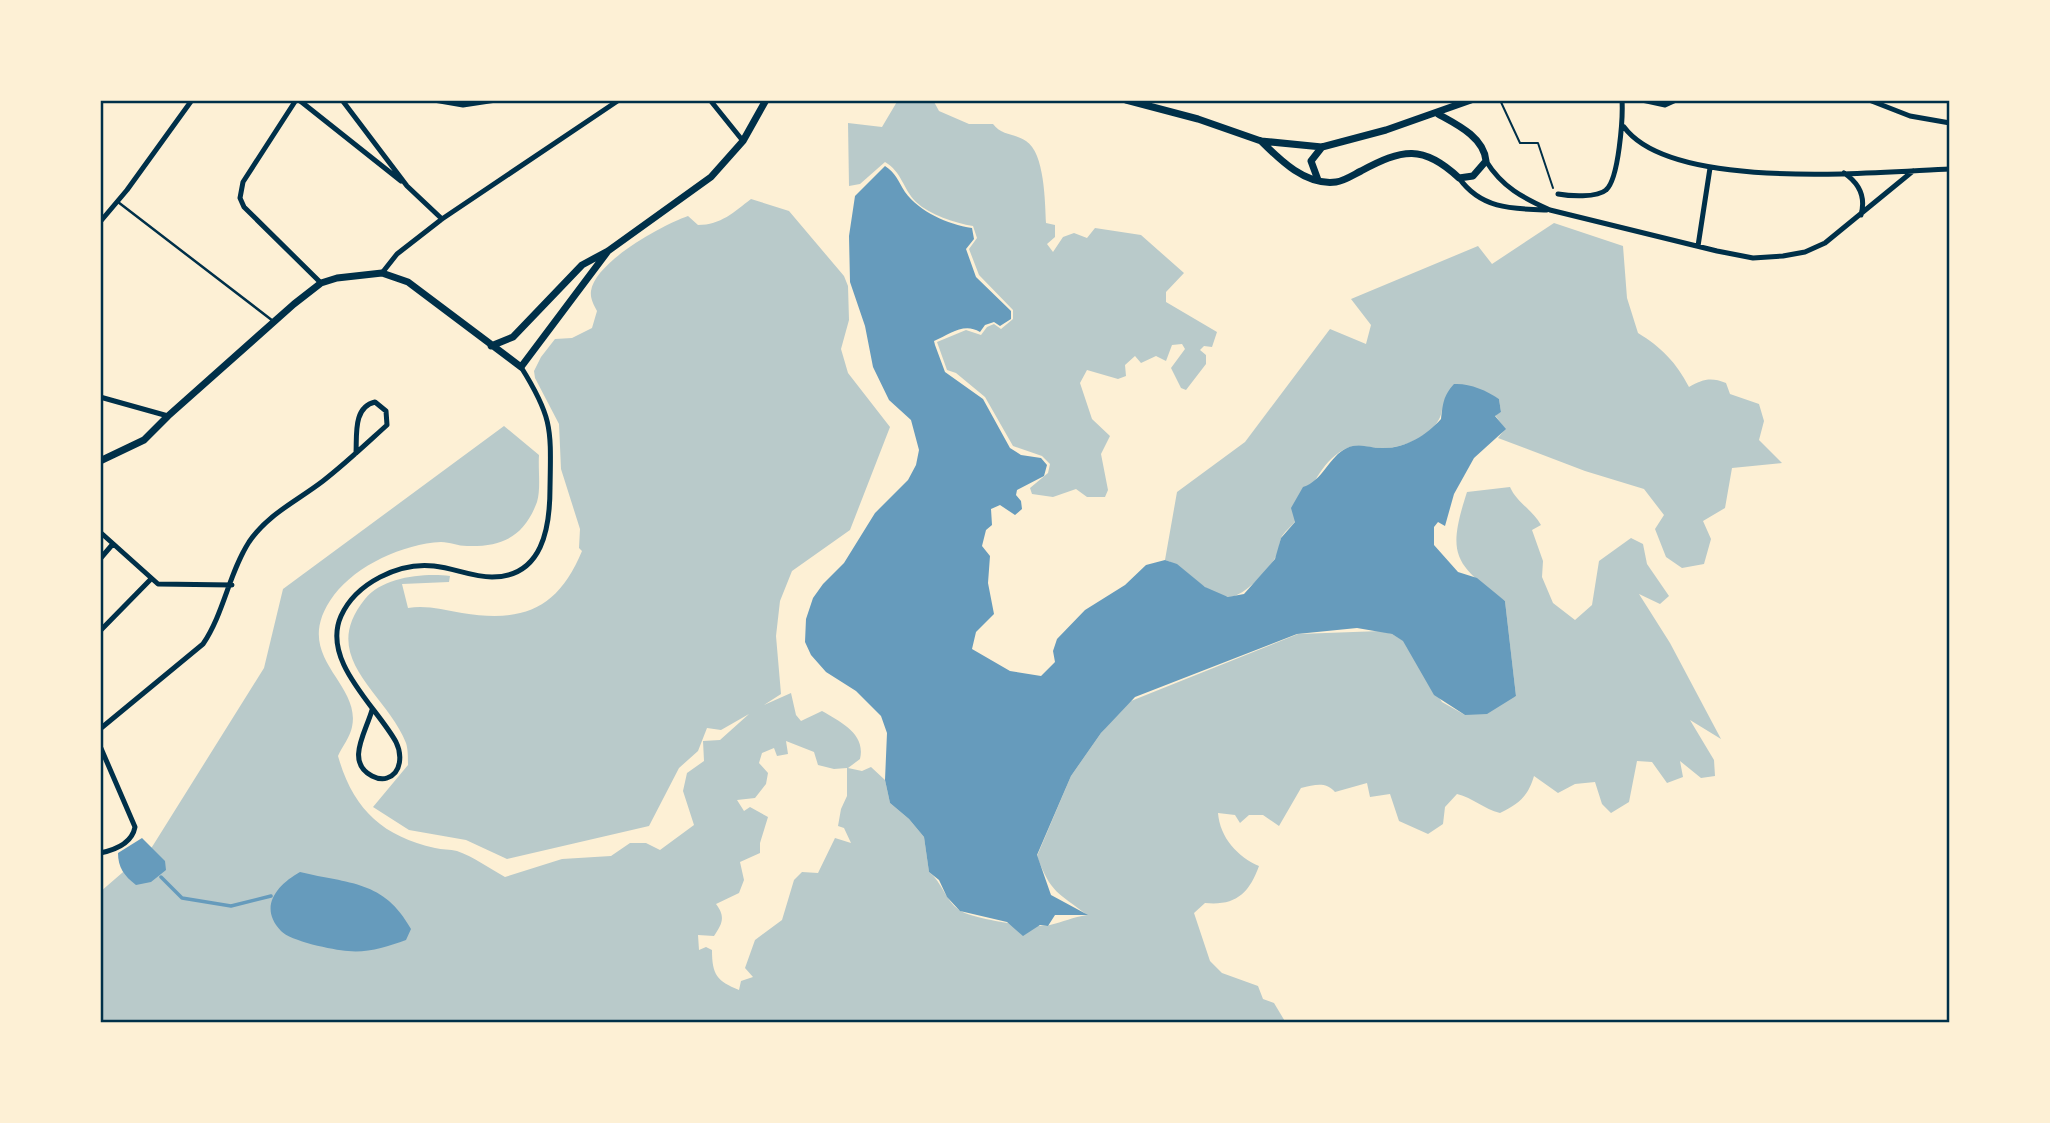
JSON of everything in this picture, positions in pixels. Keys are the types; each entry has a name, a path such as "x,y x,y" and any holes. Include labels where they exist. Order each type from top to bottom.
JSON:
{"street":[{"path":"100,222 118,202 192,100"},
{"path":"321,283 244,207 240,198 243,182 298,100 407,186 442,219"},
{"path":"342,100 407,186"},
{"path":"434,100 463,105 496,100"},
{"path":"383,273 397,254 442,219 619,100"},
{"path":"710,100 743,141"},
{"path":"491,346 506,341 519,331 565,279 711,177 743,141 766,100"},
{"path":"1126,100 1198,119 1261,141 1322,147 1438,114 1471,100"},
{"path":"1558,194 1599,194 1609,186 1624,127 1622,100"},
{"path":"1642,100 1665,105 1676,100"},
{"path":"1869,100 1910,116 1950,123"},
{"path":"1438,114 1474,138 1493,173 1518,196 1550,210"},
{"path":"1624,127 1647,147 1710,168 1770,174 1950,169"},
{"path":"1261,141 1296,172 1318,180 1337,182 1400,153 1424,155 1436,160 1482,200 1495,205 1550,210 1753,258 1805,252 1825,243 1913,171"},
{"path":"1318,180 1311,161 1322,147"},
{"path":"1459,178 1474,176 1486,161"},
{"path":"1698,246 1710,168"},
{"path":"1843,172 1859,188 1861,215"},
{"path":"521,368 608,251"},
{"path":"100,461 145,440 273,321 321,283 383,273 408,282 521,368 543,402 551,436 550,521 547,537 537,555 508,575 492,577 435,566 415,566 385,575 360,591 340,618 337,635 347,669 372,710 397,743 401,758 397,770 388,778 376,778 359,764 357,752 372,710"},
{"path":"565,279 581,290"},
{"path":"100,397 168,416"},
{"path":"100,729 203,644 215,627 242,555 261,526 356,453 387,425 386,411 375,402 363,408 358,415 356,453"},
{"path":"100,532 150,580 164,585 232,585"},
{"path":"100,559 112,544"},
{"path":"100,631 150,580"},
{"path":"100,746 135,827 133,835 127,841 100,853"}],"lane":[{"path":"118,202 273,321"}],"path":[{"path":"1500,100 1520,143 1538,143 1552,187 1558,194"}],"shaded area":[{"path":"898,100 933,100 939,111 969,124 993,124 1000,131 1026,141 1037,156 1040,167 1046,223 1055,225 1055,237 1047,244 1053,252 1063,237 1074,233 1087,238 1095,228 1141,235 1184,273 1166,292 1166,302 1217,332 1212,347 1204,346 1200,350 1206,355 1206,364 1186,390 1181,388 1171,368 1185,349 1182,344 1172,345 1166,361 1156,356 1141,363 1135,356 1125,365 1126,376 1118,379 1087,370 1080,383 1092,419 1110,436 1101,454 1108,490 1105,497 1087,497 1076,489 1053,497 1032,494 1030,488 1048,473 1050,464 1042,456 1013,446 985,397 956,373 947,370 937,342 966,330 981,335 987,327 994,324 1001,329 1013,319 1013,310 979,275 969,249 977,238 973,226 943,218 922,207 885,162 860,184 849,186 848,123 882,127"},
{"path":"751,199 789,211 844,276 848,286 849,320 841,349 848,373 890,427 850,530 792,571 780,601 776,636 781,694 764,705 791,693 796,715 801,721 822,711 856,736 861,750 860,759 848,768 862,771 871,767 885,780 890,803 909,819 924,837 929,872 959,910 990,920 1031,926 1050,925 1087,915 1051,885 1037,856 1071,776 1101,733 1126,703 1298,634 1381,631 1392,634 1404,641 1442,702 1465,715 1516,696 1505,601 1474,577 1459,556 1457,530 1467,492 1510,487 1541,525 1532,530 1543,561 1542,577 1553,603 1575,620 1592,605 1599,561 1631,538 1643,544 1647,564 1669,596 1660,604 1639,594 1670,643 1721,739 1690,720 1714,760 1715,776 1701,778 1680,761 1683,777 1667,783 1652,762 1637,761 1629,802 1611,813 1602,804 1595,782 1575,784 1558,793 1534,776 1522,798 1500,813 1457,794 1445,807 1443,824 1428,834 1399,821 1390,794 1370,797 1367,783 1335,792 1324,785 1301,788 1279,826 1263,815 1249,815 1240,823 1235,815 1218,813 1222,831 1231,845 1259,866 1251,884 1240,896 1225,902 1205,903 1194,913 1210,961 1222,973 1258,986 1263,999 1274,1003 1286,1023 100,1023 100,892 152,847 264,668 283,589 504,426 539,455 538,497 526,524 501,542 480,546 444,542 426,544 382,558 344,584 334,595 322,617 319,635 322,652 347,696 352,711 351,731 338,756 344,775 361,805 385,828 416,843 457,851 505,877 562,859 611,856 630,843 646,843 660,850 694,825 683,791 687,773 704,761 703,741 720,740 749,714 721,730 707,728 698,751 679,768 649,826 507,859 466,840 409,830 373,807 408,765 407,748 397,725 360,674 348,639 352,620 365,599 382,586 404,578 450,576 449,582 402,584 408,608 428,607 484,616 503,616 536,608 562,587 582,551 579,548 580,529 561,469 559,424 534,371 555,339 572,338 592,328 597,311 591,291 604,268 617,257 647,236 688,216 698,225 714,223","holes":["786,741 814,752 818,765 834,769 847,768 847,796 838,826 844,828 851,843 835,838 818,873 802,872 794,880 782,920 755,940 745,968 753,977 741,981 739,990 717,976 712,950 706,947 699,950 698,935 714,936 722,920 716,904 739,893 744,880 740,862 760,853 760,843 768,817 750,807 744,811 737,800 755,798 766,784 768,773 759,763 762,753 774,748 777,756 788,754"]},
{"path":"1554,223 1623,246 1627,298 1638,333 1667,356 1689,387 1707,380 1721,381 1726,383 1730,394 1759,404 1764,421 1759,440 1782,463 1732,468 1725,508 1703,521 1711,539 1704,564 1682,568 1666,557 1655,529 1664,515 1644,489 1585,471 1498,438 1505,429 1495,415 1501,412 1499,399 1476,388 1442,410 1435,426 1420,438 1393,447 1348,447 1334,456 1320,472 1296,520 1282,536 1275,558 1257,580 1235,596 1229,597 1212,591 1181,568 1165,560 1177,492 1245,442 1330,329 1366,344 1371,325 1351,299 1478,246 1492,264"}],"water":[{"path":"885,166 918,206 953,224 972,228 974,239 966,249 976,277 1011,311 1011,319 1000,326 994,322 985,325 980,332 968,328 957,330 934,341 935,345 945,372 983,399 1010,448 1021,455 1041,458 1047,465 1044,476 1017,490 1016,495 1021,501 1022,509 1015,515 1000,505 991,509 992,525 986,530 982,546 990,556 988,583 994,614 976,632 972,649 1010,671 1041,676 1055,662 1053,651 1057,639 1085,610 1125,585 1146,565 1165,560 1177,564 1205,587 1228,597 1244,594 1275,559 1281,538 1295,522 1291,508 1303,487 1316,480 1335,457 1347,448 1392,447 1423,435 1441,419 1448,392 1454,384 1460,384 1477,388 1499,399 1501,412 1495,416 1506,429 1474,458 1454,494 1445,526 1438,522 1434,527 1434,545 1458,572 1477,578 1505,601 1516,696 1487,714 1465,715 1434,695 1403,641 1392,634 1357,628 1297,634 1135,697 1101,733 1071,776 1037,855 1051,895 1088,915 1055,915 1048,926 1040,925 1023,936 1007,922 960,911 947,897 939,880 929,872 924,837 909,819 890,803 885,780 887,733 881,716 856,691 826,672 811,655 805,642 806,619 813,598 844,563 875,513 908,480 916,465 919,450 911,420 889,400 873,367 865,326 850,282 849,236 855,196"},
{"path":"142,838 165,861 166,870 151,882 136,885 122,871 118,853"},
{"path":"300,872 350,882 377,893 389,901 411,929 406,940 377,949 355,951 323,947 286,935 274,922 271,905 273,897 284,883"}],"waterway":[{"path":"161,877 182,898 231,906 271,896"}]}
